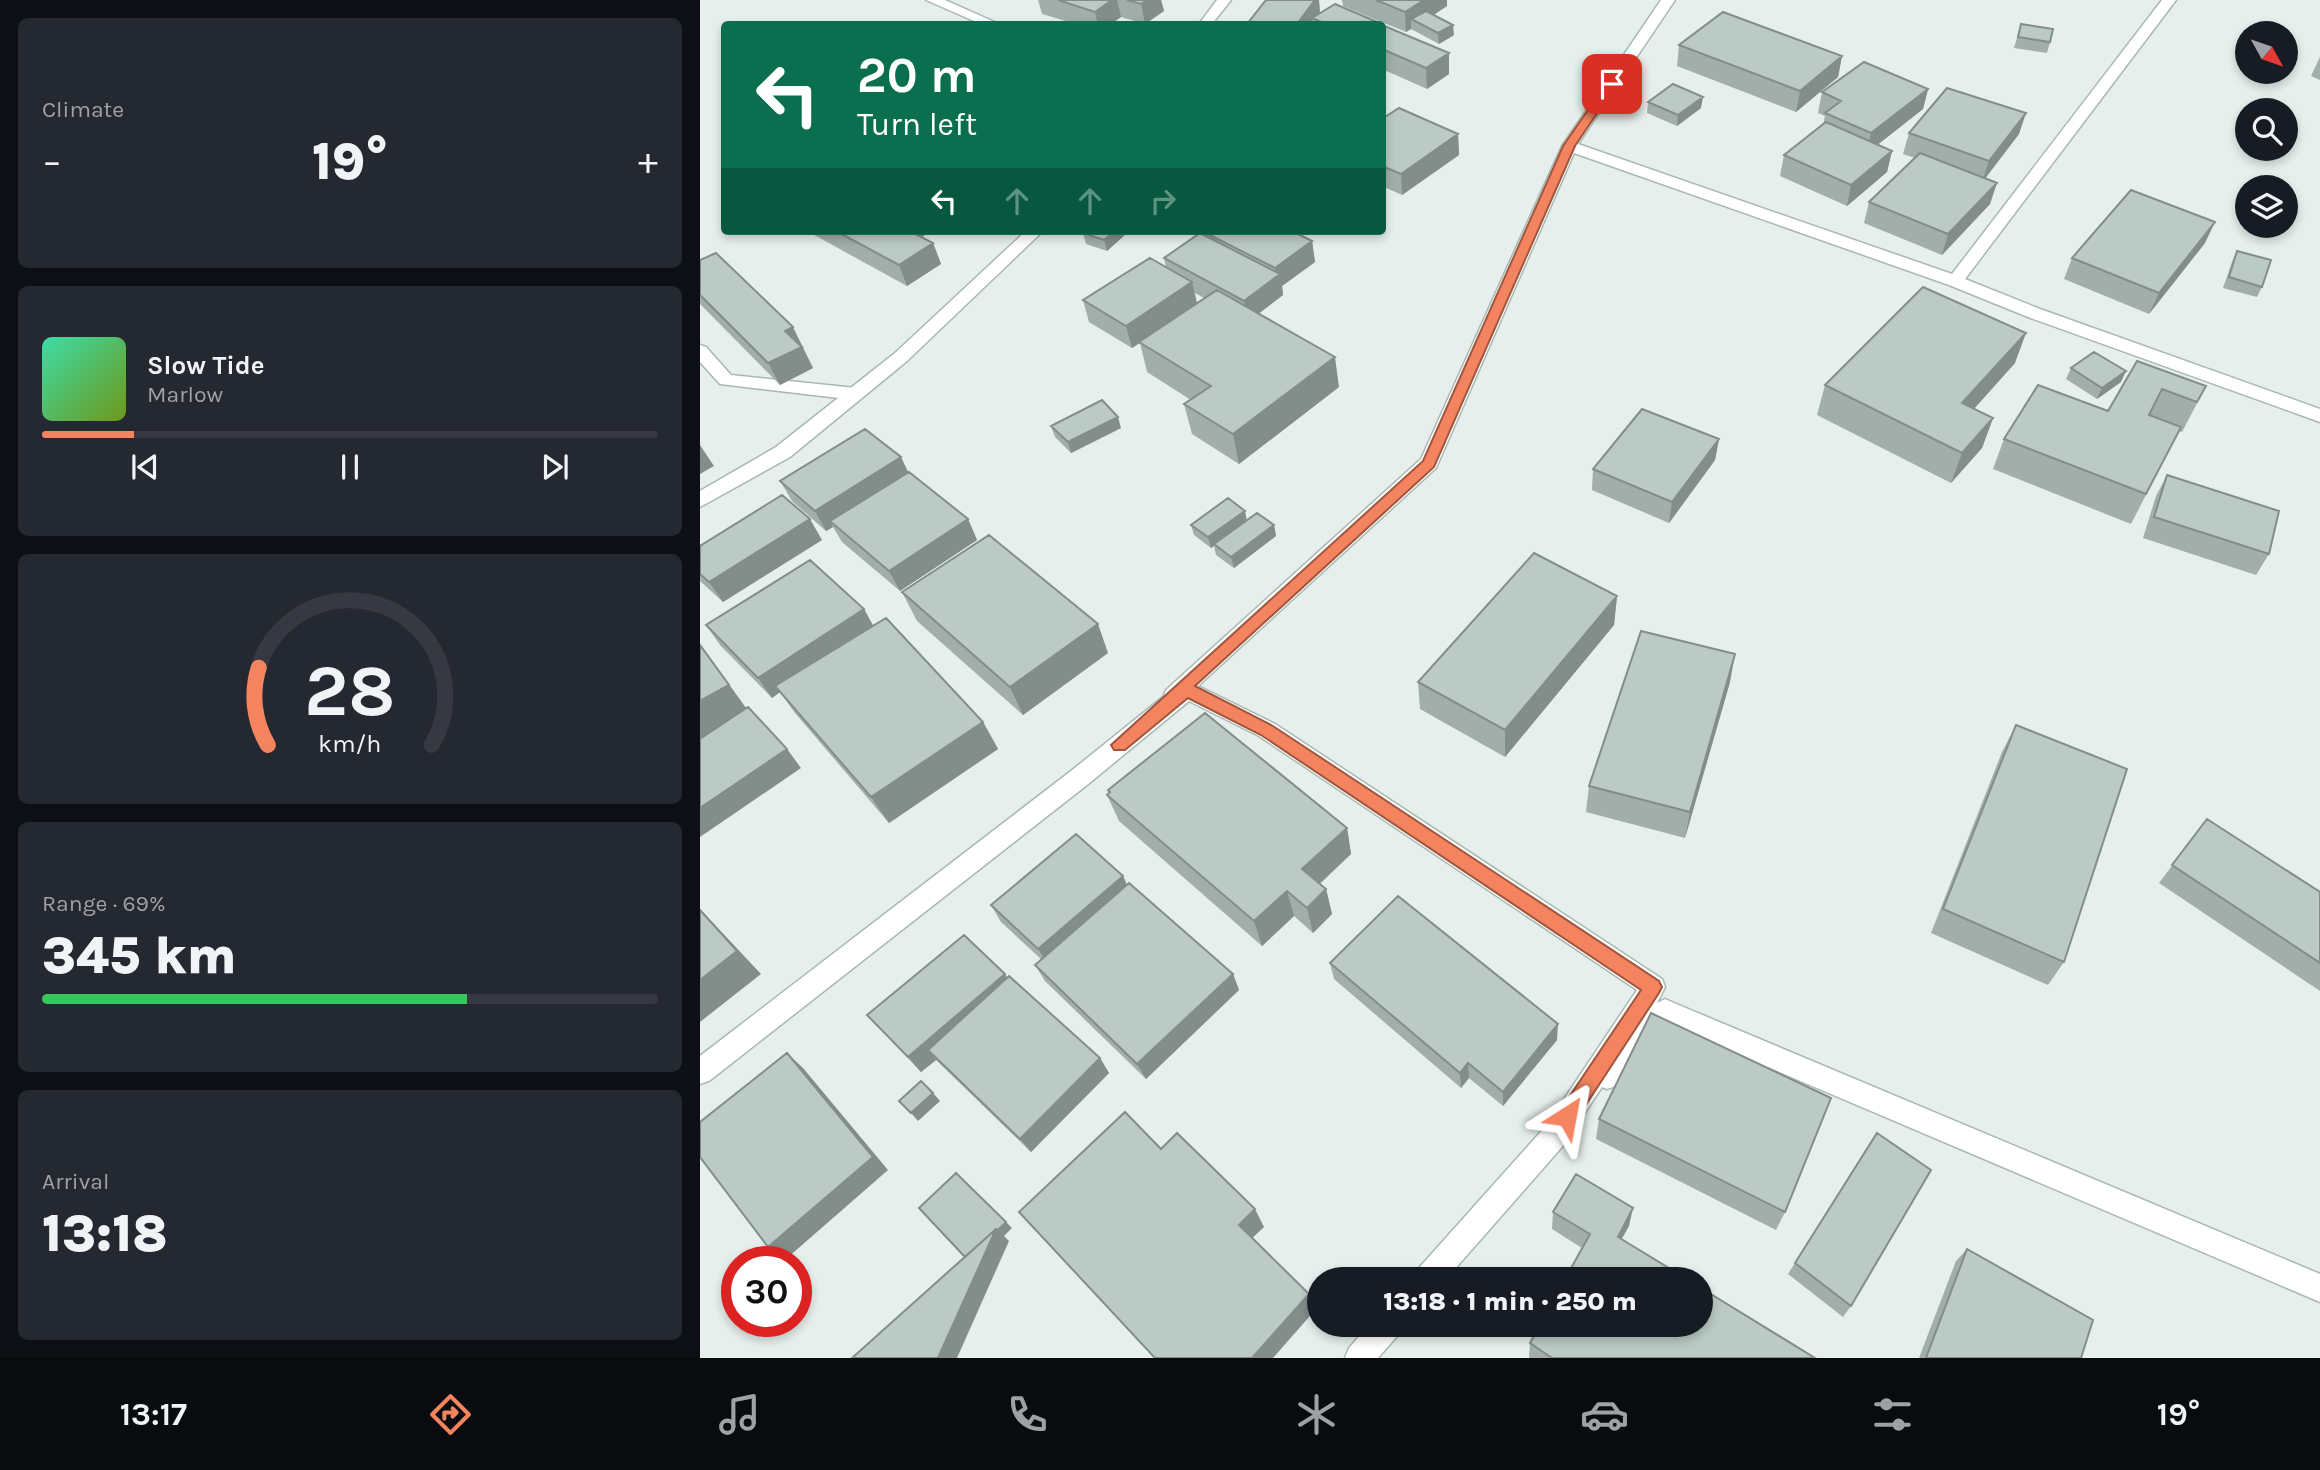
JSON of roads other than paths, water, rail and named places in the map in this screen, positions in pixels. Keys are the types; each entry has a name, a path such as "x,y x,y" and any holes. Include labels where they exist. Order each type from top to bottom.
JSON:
{"street":[{"path":"933,0 985,21"},
{"path":"1207,21 1224,0"},
{"path":"1119,745 1429,464 1569,146 1668,0"},
{"path":"1955,281 2169,0"},
{"path":"1569,146 1955,281 2034,313 2320,416"},
{"path":"700,500 783,452 856,394 901,357 1031,235"},
{"path":"700,351 726,380 856,394"},
{"path":"700,1072 1187,690 1267,730 1653,987 1553,1138"},
{"path":"1439,1267 1665,1010 2320,1288"},
{"path":"1359,1358 1377,1337"}]}
